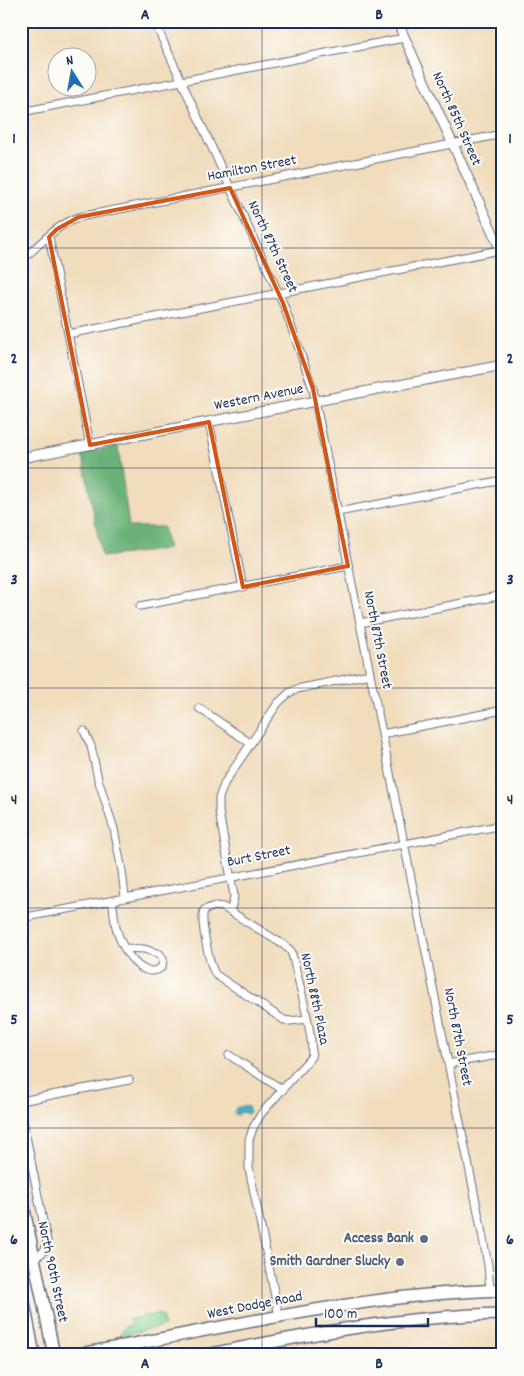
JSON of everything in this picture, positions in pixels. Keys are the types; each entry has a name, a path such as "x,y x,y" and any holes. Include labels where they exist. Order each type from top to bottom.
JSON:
{"main road":[{"name":"North 90th Street","path":"21,1195 54,1355"},
{"path":"21,1287 34,1355"},
{"name":"West Dodge Road","path":"75,1355 279,1316 404,1296 503,1290"},
{"path":"206,1355 346,1328 436,1318 503,1314"}],"street":[{"name":"North 87th Street","path":"154,21 278,293 313,389 486,1256 490,1290"},
{"name":"North 85th Street","path":"397,21 502,252"},
{"path":"21,112 404,38"},
{"name":"Hamilton Street","path":"21,261 65,224 80,217 503,134"},
{"path":"49,237 90,445"},
{"path":"68,334 502,252"},
{"name":"Western Avenue","path":"21,458 503,365"},
{"path":"209,422 243,586"},
{"path":"338,512 503,480"},
{"path":"140,606 348,566"},
{"path":"360,623 503,595"},
{"path":"306,1019 290,1022 284,1020 214,973 204,928 203,913 207,908 215,906 221,906 230,911 234,900 218,812 219,798 225,782 250,743 278,703 289,693 304,686 370,674"},
{"path":"199,708 250,743"},
{"path":"382,734 503,710"},
{"path":"84,731 91,746 98,779 114,829 125,897"},
{"name":"Burt Street","path":"21,918 503,825"},
{"path":"112,900 116,929 125,948 132,961 150,971 156,971 164,963 160,954 144,949 125,948"},
{"name":"North 88th Plaza","path":"230,911 284,945 291,952 313,1050 312,1056 256,1122 248,1153 279,1316"},
{"path":"448,1064 503,1054"},
{"path":"229,1055 283,1090"},
{"path":"21,1101 129,1080"},
{"path":"21,1111 47,1241 45,1250 34,1258"}],"highlighted area":[{"path":"230,188 283,303 313,389 348,566 243,587 209,422 90,445 49,237 57,229 79,217"}],"green space":[{"path":"118,446 129,527 163,527 168,549 102,557 82,453"},
{"path":"157,1314 162,1315 164,1326 118,1336 126,1326 131,1325 129,1319"}],"water":[{"path":"248,1107 250,1112 248,1114 242,1112 237,1115 234,1114 236,1108"}],"place":[{"name":"Access Bank","path":"424,1239"},
{"name":"Smith Gardner Slucky","path":"400,1262"}]}
